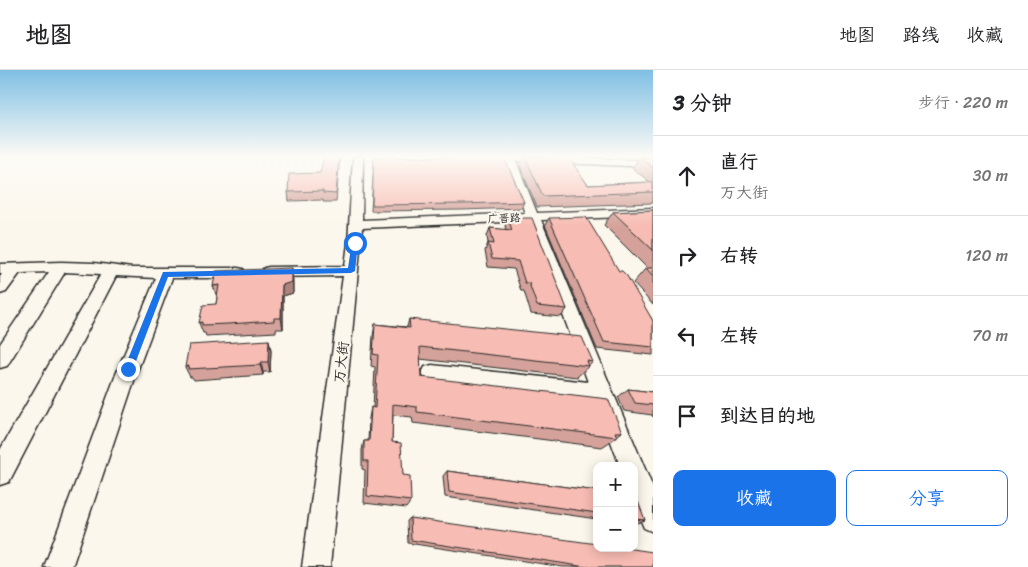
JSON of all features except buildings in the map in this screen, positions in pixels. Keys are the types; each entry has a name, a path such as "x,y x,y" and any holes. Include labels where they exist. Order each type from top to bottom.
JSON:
{"street":[{"name":"万大街","path":"316,567 351,271 357,180"},
{"path":"518,180 630,462"},
{"name":"广晋路","path":"355,224 653,212"},
{"path":"0,288 8,269 61,267 166,274 351,271"},
{"path":"0,360 61,267"},
{"path":"0,473 110,270"},
{"path":"58,567 128,369 166,274"},
{"path":"432,373 603,393"},
{"path":"638,482 653,519"}],"route":[{"path":"128,369 166,274 351,271 355,243"}]}
